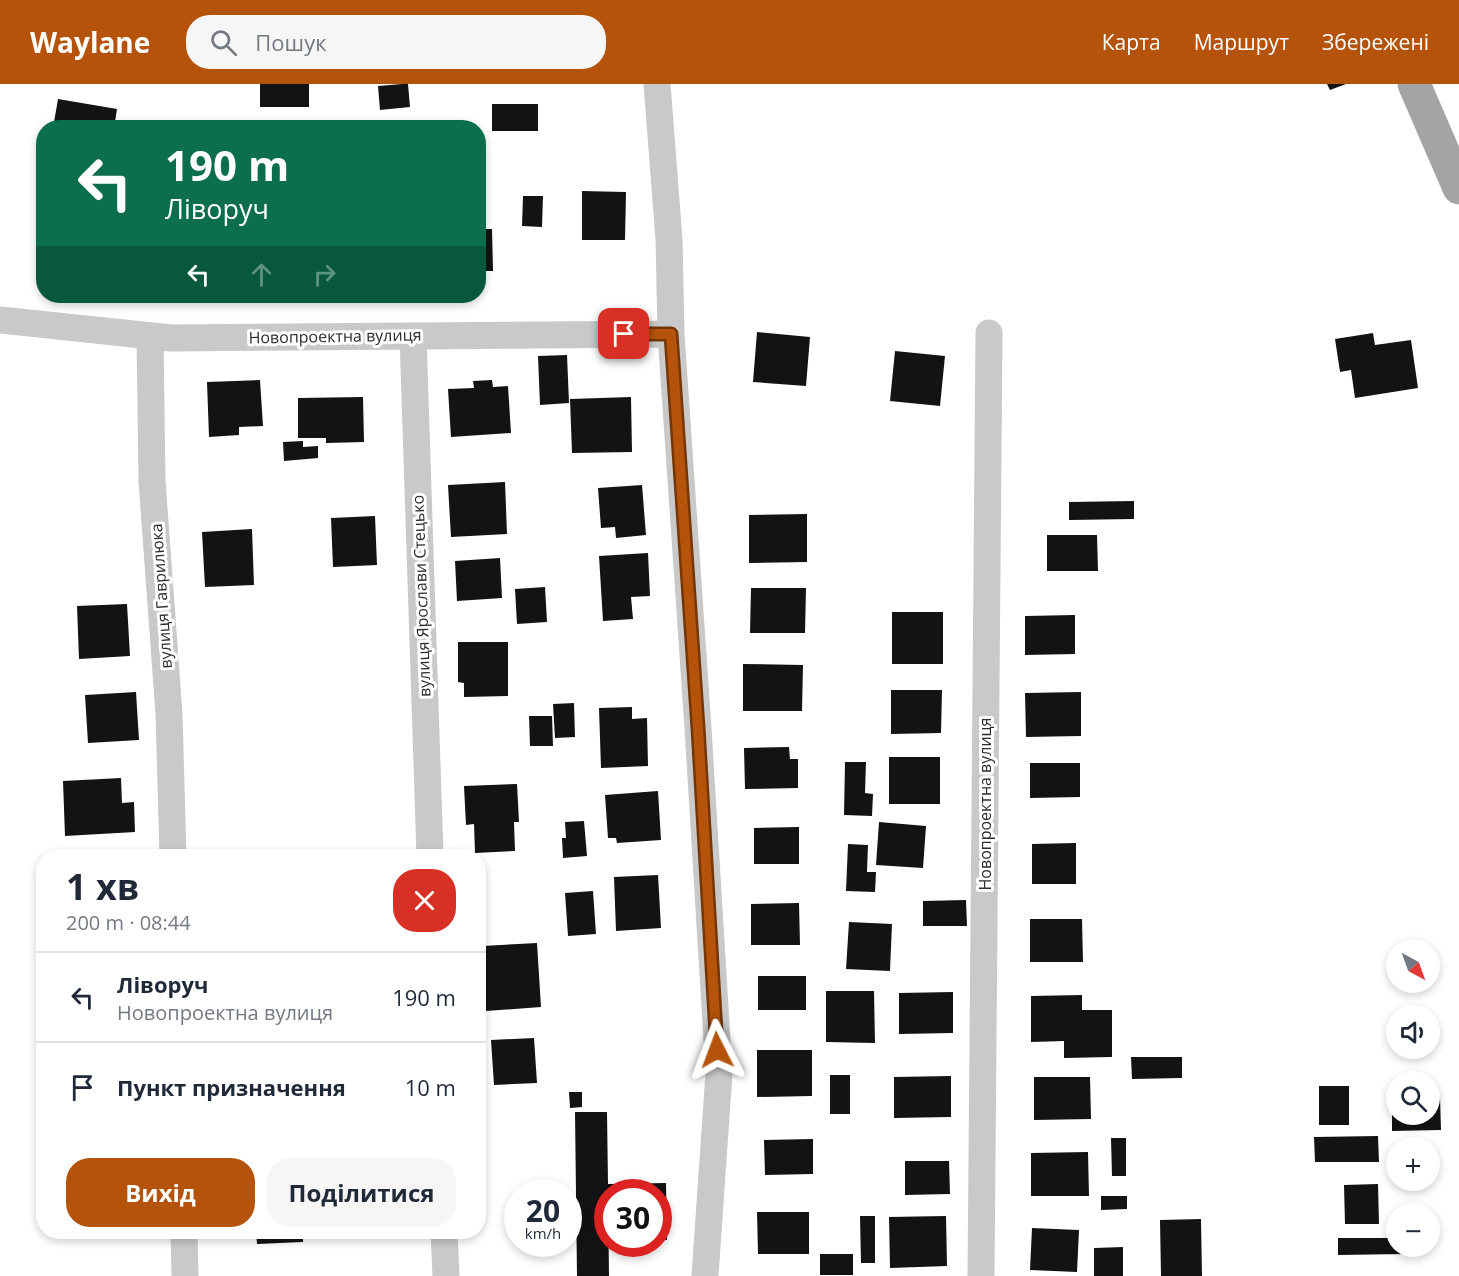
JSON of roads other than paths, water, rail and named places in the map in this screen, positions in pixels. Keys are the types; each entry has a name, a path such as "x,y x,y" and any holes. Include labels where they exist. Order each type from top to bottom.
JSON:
{"main road":[{"path":"1414,84 1459,188"}],"street":[{"path":"657,84 669,239 671,334 698,716 719,1072 705,1276"},
{"name":"Новопроектна вулиця","path":"0,320 171,338 671,334"},
{"name":"Новопроектна вулиця","path":"981,1276 989,333"},
{"name":"вулиця Гаврилюка","path":"150,336 152,481 170,714 173,849"},
{"name":"вулиця Ярослави Стецько","path":"413,336 430,849"},
{"path":"184,1239 185,1276"},
{"path":"444,1239 446,1276"}]}
